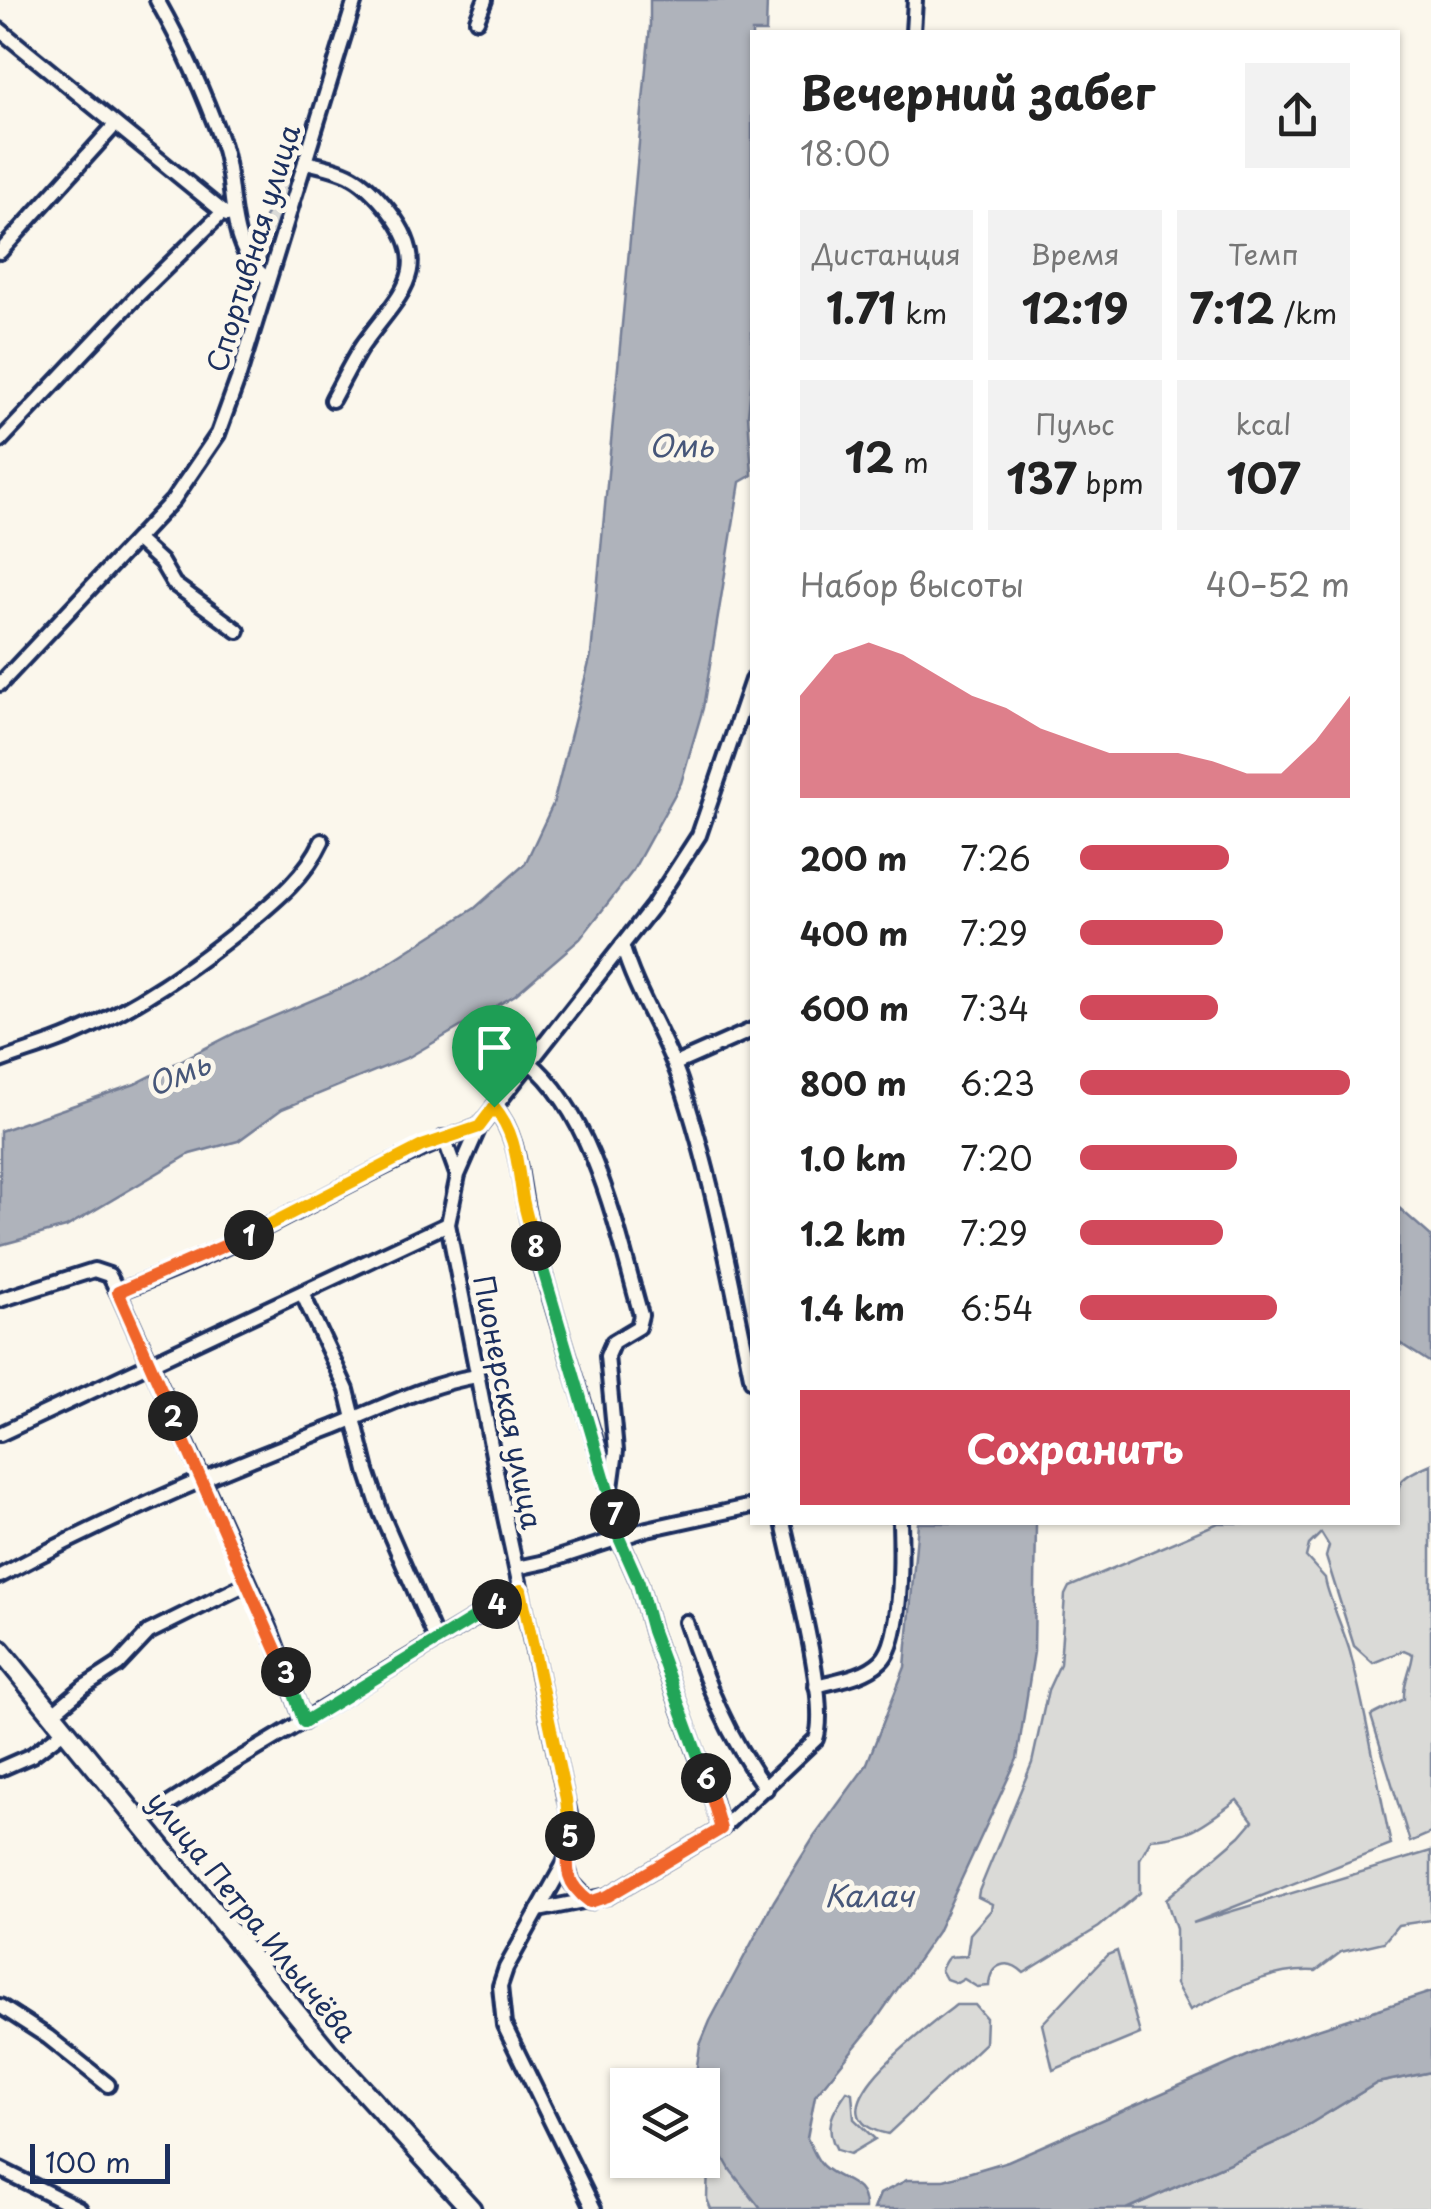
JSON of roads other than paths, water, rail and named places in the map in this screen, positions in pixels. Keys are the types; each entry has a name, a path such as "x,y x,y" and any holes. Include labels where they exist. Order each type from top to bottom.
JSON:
{"main road":[{"name":"улица Петра Ильичёва","path":"0,1650 328,2052 471,2209"}],"street":[{"path":"157,0 192,66 224,149 228,216 242,252 268,280"},
{"name":"Спортивная улица","path":"0,684 173,500 203,459 226,416 354,0"},
{"path":"476,20 485,0"},
{"path":"913,30 915,0"},
{"path":"0,30 228,216"},
{"path":"0,252 115,125"},
{"path":"305,162 352,174 368,186 406,235 413,255 407,284 362,346 332,400"},
{"path":"0,441 138,295 228,216"},
{"path":"138,540 160,562 174,584 238,631"},
{"name":"Пионерская улица","path":"594,2209 514,2048 500,2004 506,1968 565,1862 570,1836 566,1799 448,1224 458,1175 479,1127 622,946 700,835 750,686"},
{"path":"0,1062 72,1035 156,991 194,966 285,892 322,841"},
{"path":"622,946 632,981 675,1064 712,1186 750,1371"},
{"path":"604,969 615,970 632,981"},
{"path":"675,1064 750,1031"},
{"path":"528,1062 556,1089 588,1143 641,1316 638,1327 613,1342 607,1356 616,1451 610,1492"},
{"path":"494,1107 510,1130 515,1146 528,1221 610,1492 620,1539 639,1583 721,1829"},
{"path":"118,1292 257,1231 353,1179 444,1138 479,1127"},
{"path":"444,1138 458,1175"},
{"path":"0,1434 448,1224"},
{"path":"0,1300 94,1270 109,1275 269,1628 304,1722"},
{"path":"302,1293 348,1390 366,1471 436,1639"},
{"path":"0,1576 100,1523 200,1478 430,1388 477,1376"},
{"path":"516,1568 648,1529 750,1506"},
{"path":"538,1910 590,1902 624,1888 721,1829 816,1739 821,1718 783,1525"},
{"path":"816,1686 865,1671 878,1664 890,1649 900,1580 900,1525"},
{"path":"52,1714 118,1665 149,1632 248,1584"},
{"path":"142,1822 234,1762 521,1590"},
{"path":"686,1622 707,1687 746,1762 766,1789"},
{"path":"0,1769 32,1756 65,1730"},
{"path":"565,1862 572,1883 590,1902"},
{"path":"0,2006 38,2029 108,2085"},
{"path":"0,2169 80,2209"}],"water":[{"name":"Омь","path":"650,0 767,0 766,30 750,30 750,476 740,482 703,708 681,783 632,872 580,939 515,995 409,1057 282,1109 238,1141 190,1154 66,1227 0,1245 0,1131 135,1084 237,1032 365,978 475,908 525,864 553,804 591,655"},
{"path":"1400,1209 1431,1236 1431,1363 1400,1343"},
{"name":"Калач","path":"918,1525 1036,1525 1034,1652 1017,1759 937,1932 871,2027 815,2096 807,2138 823,2166 857,2187 865,2209 761,2209 720,2152 720,2068 697,2068 700,2045 774,1901 866,1766 905,1667"},
{"path":"1431,1992 1431,2072 1377,2083 1290,2136 1126,2209 874,2209 880,2194 907,2180 944,2180 1008,2161 1281,2041"}]}
